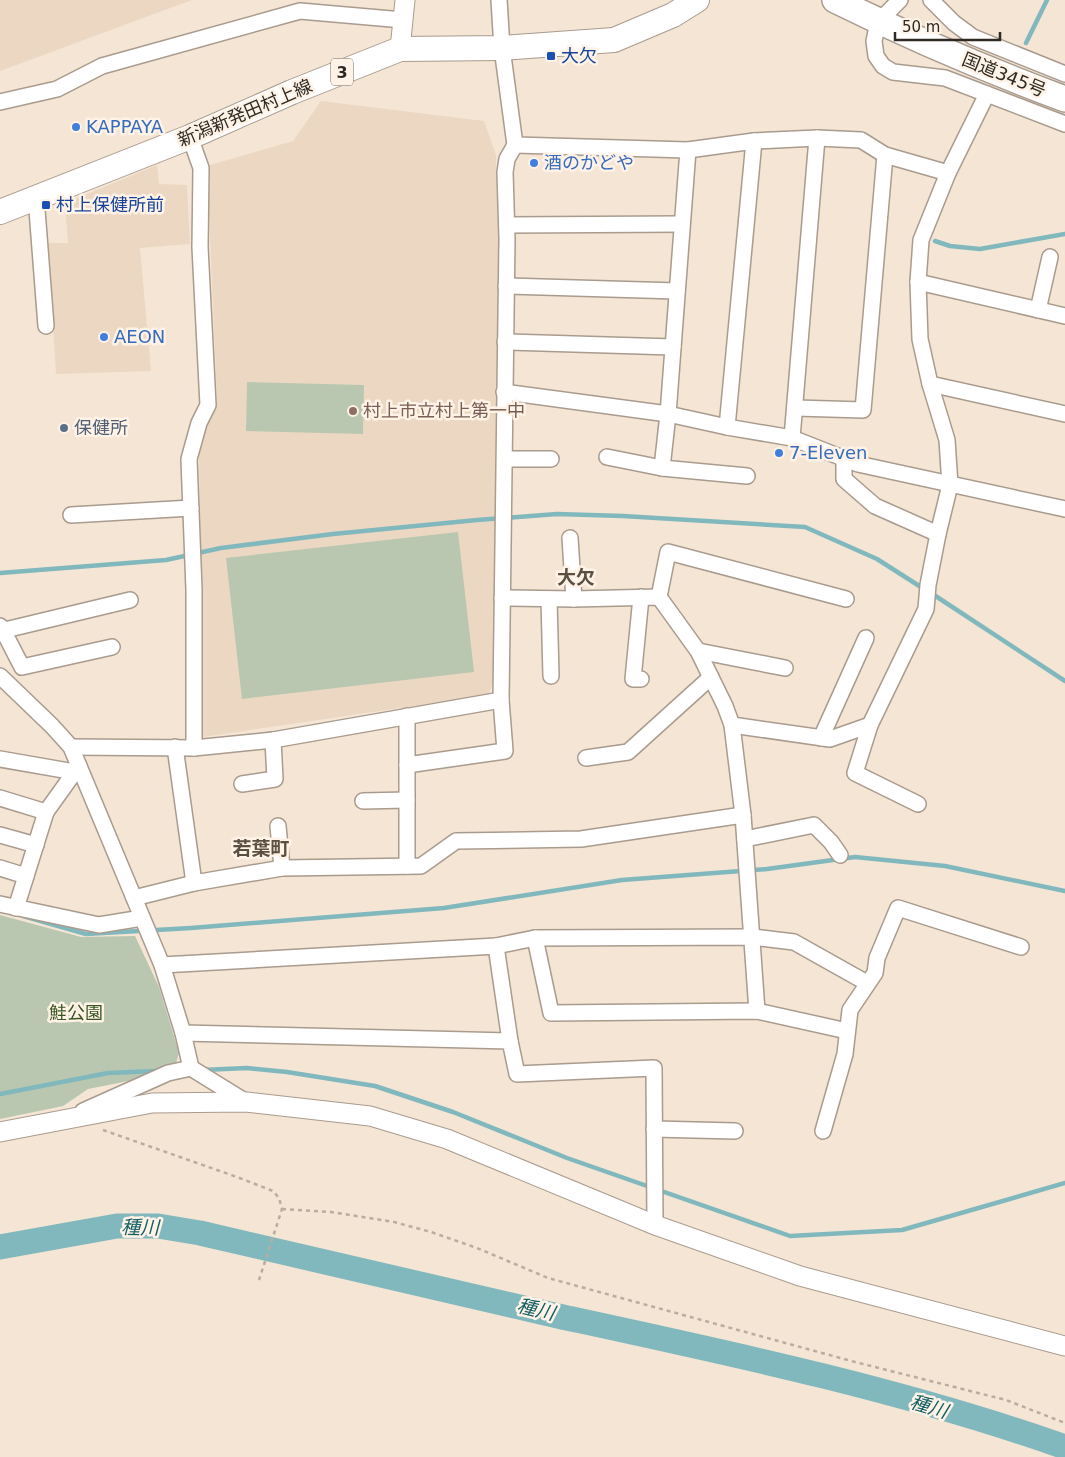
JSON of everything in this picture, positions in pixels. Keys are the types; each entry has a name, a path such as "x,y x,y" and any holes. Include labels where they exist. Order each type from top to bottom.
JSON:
{"highway":[{"name":"国道345号","path":"835,0 878,22 1003,76 1065,99"}],"main road":[{"name":"新潟新発田村上線","path":"0,212 190,137 292,92 400,49 502,48 614,40 673,16 697,0"}],"street":[{"path":"400,49 405,0"},
{"path":"407,765 505,752 501,700 507,225 505,172 507,159 515,145 502,48 499,0"},
{"path":"900,0 878,22 874,41 876,56 883,66 892,72 945,78 1065,124"},
{"path":"931,0 954,23 973,37 1065,74"},
{"path":"0,102 57,89 102,66 300,11 403,20"},
{"path":"918,804 855,773 870,725 926,609 928,586 938,534 950,485 946,440 930,384 920,339 918,282 921,240 948,173 987,94"},
{"path":"190,137 201,168 200,248 208,405 200,423 189,459 194,590 194,748"},
{"path":"515,145 688,150 754,142 817,138 861,140 885,155 948,173"},
{"path":"792,438 817,138"},
{"path":"727,427 754,142"},
{"path":"662,468 668,414 688,150"},
{"path":"796,408 863,410 885,155"},
{"path":"36,198 46,326"},
{"path":"507,225 682,224"},
{"path":"1038,310 1050,257"},
{"path":"918,282 1065,316"},
{"path":"506,286 677,291"},
{"path":"505,342 673,347"},
{"path":"930,384 1065,414"},
{"path":"504,392 668,414 727,427 792,438 844,459 950,485 1065,509"},
{"path":"607,457 662,468 747,476"},
{"path":"505,459 551,459"},
{"path":"844,459 844,479 875,506 938,534"},
{"path":"71,515 191,508"},
{"path":"570,538 574,599"},
{"path":"757,1011 745,838 732,725 725,706 698,651 659,597 668,552 846,599"},
{"path":"641,597 634,679 641,680"},
{"path":"502,598 659,597"},
{"path":"549,599 551,676"},
{"path":"112,647 22,666 2,628 130,600"},
{"path":"820,738 866,638"},
{"path":"698,651 785,668"},
{"path":"586,758 628,752 711,677"},
{"path":"4,686 52,726 71,747 77,769 162,965 183,1034 191,1068"},
{"path":"71,747 194,748 273,740 501,700"},
{"path":"407,716 407,866"},
{"path":"732,725 830,739 870,725"},
{"path":"242,784 275,779 273,740"},
{"path":"176,747 194,884"},
{"path":"0,759 77,769"},
{"path":"16,908 46,812 77,769"},
{"path":"0,798 46,812"},
{"path":"363,801 408,800"},
{"path":"134,898 194,884 282,868 421,866 456,841 581,838 742,815"},
{"path":"745,838 814,825 831,842 840,855"},
{"path":"278,826 282,868"},
{"path":"0,835 36,845"},
{"path":"0,868 26,876"},
{"path":"0,904 99,925 142,918"},
{"path":"824,1131 845,1054 850,1010 875,973 877,958 898,908 1021,948"},
{"path":"162,965 496,946 535,938 753,937 794,942 867,984"},
{"path":"535,938 551,1013 757,1011 847,1031"},
{"path":"496,946 510,1041 517,1074 654,1068 654,1225"},
{"path":"183,1034 510,1041"},
{"path":"68,1118 168,1073 191,1068 246,1102"},
{"path":"0,1132 152,1103 246,1102 370,1116 439,1137 654,1225 800,1276 1065,1346"},
{"path":"654,1129 735,1131"}],"path":[{"path":"96,1128 273,1191 279,1198 282,1209 259,1280"},
{"path":"282,1209 331,1212 394,1222 477,1248 548,1278 855,1362 1006,1400 1065,1423"}],"shaded area":[{"path":"0,0 192,0 0,71"},
{"name":"村上市立村上第一中","path":"321,101 484,121 496,155 498,246 494,681 488,695 203,737 199,456 205,421 217,401 207,166 293,141"},
{"path":"157,165 159,184 187,185 190,244 140,248 151,371 56,374 48,243 68,243 65,203"}],"green space":[{"path":"247,382 364,385 363,434 246,431"},
{"path":"458,532 474,672 242,699 226,558"},
{"name":"鮭公園","path":"0,915 81,937 135,936 159,987 179,1053 176,1063 153,1076 88,1089 63,1106 0,1119"}],"waterway":[{"path":"1026,43 1047,0"},
{"path":"935,241 950,246 980,249 1065,234"},
{"path":"0,573 166,560 221,548 333,534 557,514 805,527 877,559 924,589"},
{"path":"931,593 1065,681"},
{"path":"23,916 86,934 191,928 444,908 622,880 767,869 855,857 945,866 1065,891"},
{"path":"202,1070 247,1068 287,1072 375,1086 453,1112 567,1158 790,1236 902,1230 1065,1183"},
{"path":"0,1094 108,1073 157,1071"},
{"name":"種川","path":"0,1247 117,1226 158,1226 200,1233 814,1374 940,1407 1065,1447"}],"place":[{"name":"大欠","path":"551,56"},
{"name":"KAPPAYA","path":"76,127"},
{"name":"酒のかどや","path":"534,163"},
{"name":"村上保健所前","path":"46,205"},
{"name":"AEON","path":"104,337"},
{"name":"村上市立村上第一中","path":"353,411"},
{"name":"保健所","path":"64,428"},
{"name":"7-Eleven","path":"779,453"}],"district":[{"name":"大欠","path":"576,577"},
{"name":"若葉町","path":"261,848"}]}
